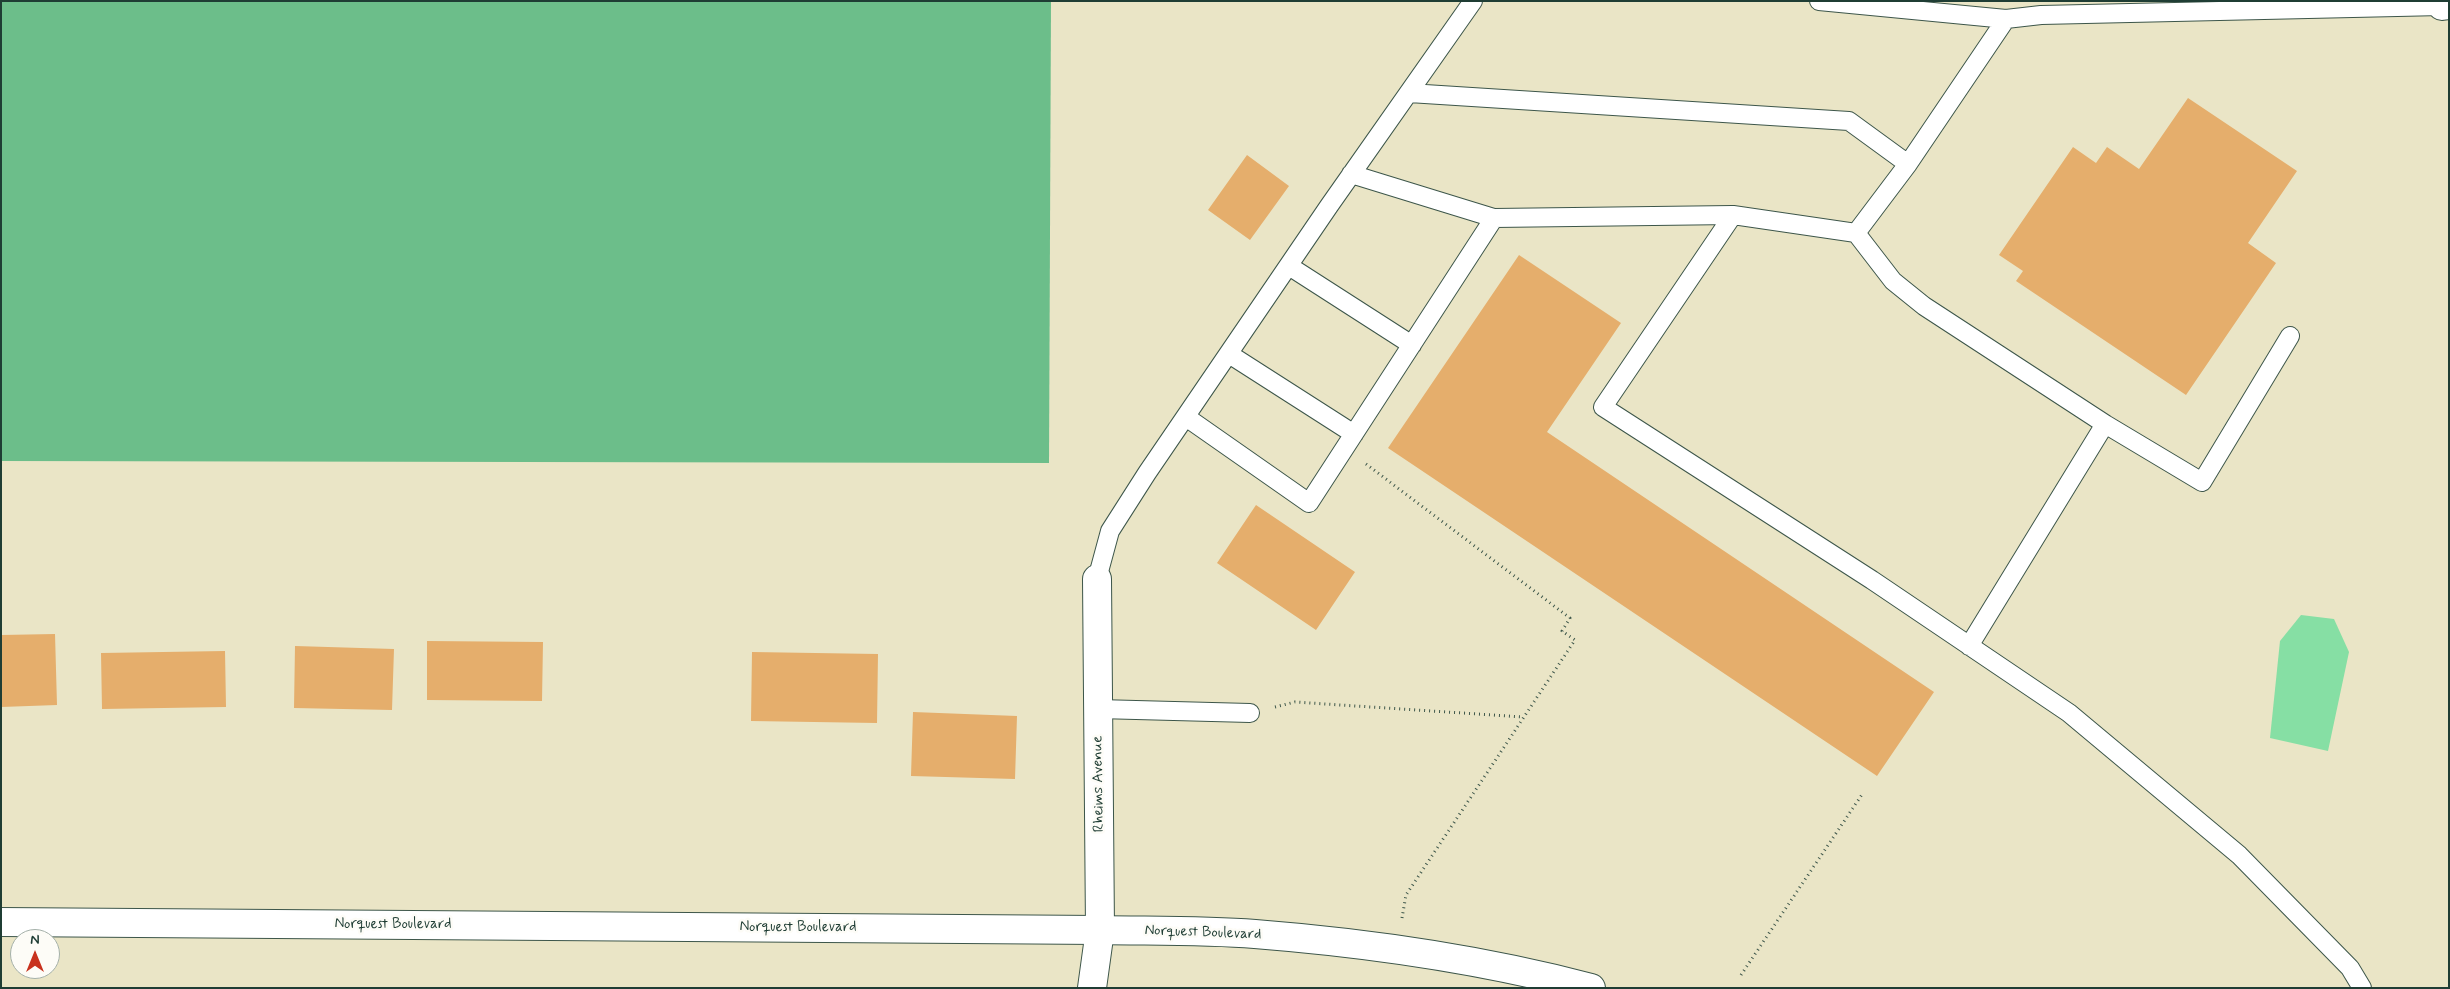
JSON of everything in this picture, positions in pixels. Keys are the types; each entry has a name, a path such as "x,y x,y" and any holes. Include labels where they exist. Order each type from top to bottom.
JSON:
{"street":[{"name":"Rheims Avenue","path":"1092,988 1100,930 1097,579"},
{"name":"Norquest Boulevard","path":"1,922 1100,930 1254,934 1396,948 1538,974 1591,988"}],"lane":[{"path":"1097,579 1110,531 1147,473 1351,174 1473,1"},
{"path":"1818,1 2006,19 2041,15 2445,6"},
{"path":"1856,233 1908,164 2006,19"},
{"path":"1409,93 1849,121 1908,164"},
{"path":"1351,174 1494,218 1733,215 1856,233 1892,281 1918,301 2105,424 2202,482 2290,336"},
{"path":"1733,215 1603,407 1872,580 2069,713 2239,855 2350,968 2362,988"},
{"path":"1186,417 1309,503 1494,218"},
{"path":"1289,266 1412,345"},
{"path":"1230,354 1349,441"},
{"path":"1969,646 2105,424"},
{"path":"1098,709 1250,713"}],"path":[{"path":"1349,441 1570,618 1562,631 1575,640 1406,895 1396,948"},
{"path":"1250,713 1295,702 1523,717"},
{"path":"1741,974 1863,793"}],"green space":[{"path":"1,1 1051,1 1049,463 1,461"},
{"path":"2301,615 2334,619 2349,652 2328,751 2270,738 2280,641"}],"building":[{"path":"2188,98 2297,171 2248,243 2276,263 2186,395 2016,281 2023,271 1999,255 2073,147 2096,163 2107,147 2139,169"},
{"path":"1247,155 1289,186 1250,240 1208,210"},
{"path":"1519,255 1621,323 1547,432 1934,692 1877,776 1388,448"},
{"path":"1256,505 1355,572 1316,630 1217,563"},
{"path":"55,634 57,705 1,707 1,635"},
{"path":"427,641 543,642 542,701 427,700"},
{"path":"295,646 394,649 392,710 294,708"},
{"path":"225,651 226,707 102,709 101,653"},
{"path":"752,652 878,654 877,723 751,721"},
{"path":"913,712 1017,716 1015,779 911,776"}]}
